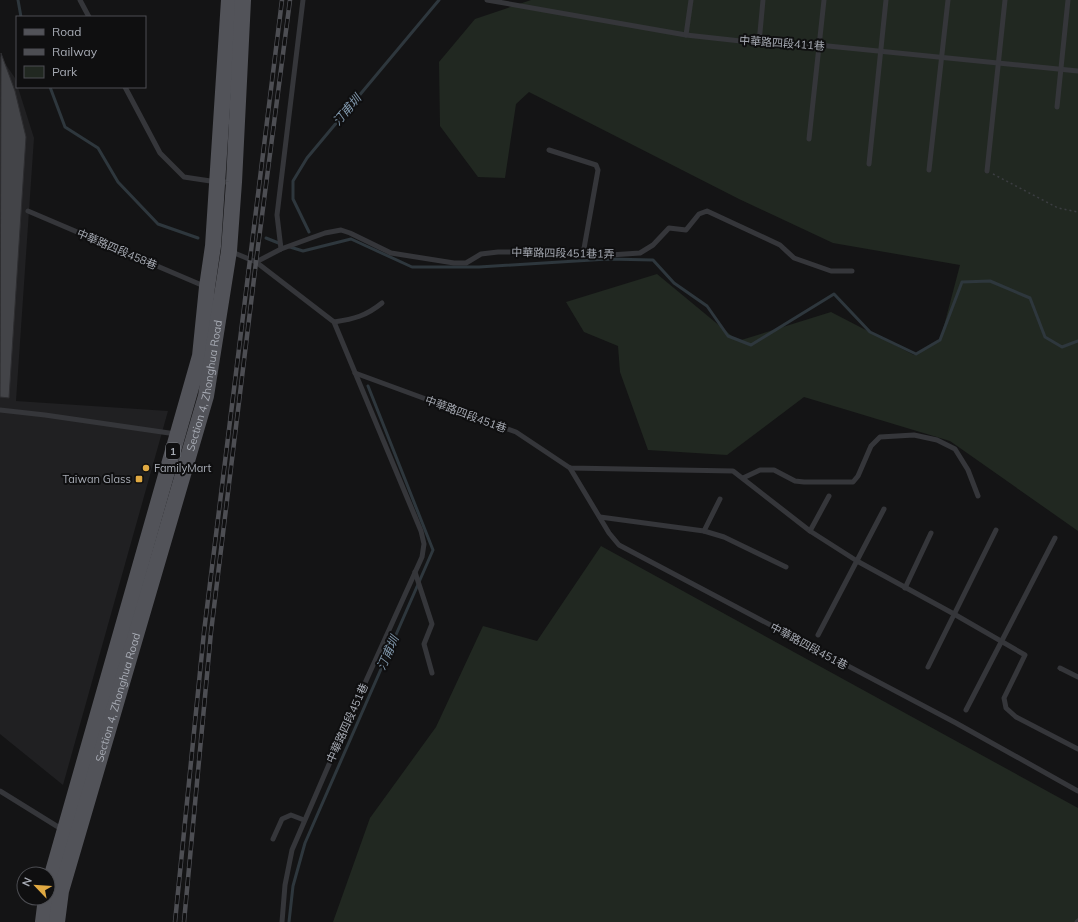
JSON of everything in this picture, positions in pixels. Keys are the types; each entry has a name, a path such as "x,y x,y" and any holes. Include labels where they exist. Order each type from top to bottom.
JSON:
{"main road":[{"name":"Section 4, Zhonghua Road","path":"57,922 61,891 186,437 200,356 207,287 221,249 217,182 229,0"},
{"name":"Section 4, Zhonghua Road","path":"54,866 186,437 206,396 221,249 234,182 242,0"},
{"path":"43,922 45,906"}],"lane":[{"path":"80,0 88,16"},
{"path":"281,250 277,215 303,0"},
{"name":"中華路四段411巷","path":"487,0 686,35 759,42 818,45 1078,71"},
{"path":"686,35 691,0"},
{"path":"759,42 764,0"},
{"path":"809,139 824,0"},
{"path":"869,164 886,0"},
{"path":"929,170 948,0"},
{"path":"987,171 1006,0"},
{"path":"1057,107 1068,0"},
{"path":"126,88 160,153 184,176 217,182 234,182"},
{"path":"549,150 596,165 598,170 583,254"},
{"name":"中華路四段458巷","path":"28,211 207,287"},
{"name":"中華路四段451巷1弄","path":"256,262 294,244 325,233 341,230 391,253 454,263 466,263 481,254 498,252 610,255 640,253 653,245 669,228 686,230 699,214 707,211 780,245 794,258 831,271 852,271"},
{"path":"221,249 256,262 334,322 353,319 372,311 382,303"},
{"name":"中華路四段451巷","path":"282,922 285,884 292,850 422,557 424,544 421,531 334,322"},
{"name":"中華路四段451巷","path":"355,373 516,432 570,468 609,533 618,545 956,723 1078,792"},
{"path":"0,410 45,415 186,437"},
{"path":"743,478 760,470 774,470 794,481 853,482 858,476 870,446 880,436 914,435 937,440 955,449 968,470 978,496"},
{"path":"570,468 733,471 810,531 857,561 1025,655 1004,698 1006,708 1016,717 1078,749"},
{"path":"810,531 829,496"},
{"path":"704,531 720,500"},
{"name":"中華路四段451巷","path":"818,635 884,509"},
{"path":"600,517 704,531 724,537 786,567"},
{"path":"928,666 996,530"},
{"path":"905,588 932,533"},
{"path":"966,710 1055,538"},
{"path":"415,572 432,624 424,644 432,673"},
{"path":"1060,668 1078,677"},
{"path":"0,791 64,831"},
{"path":"273,839 282,819 291,815 304,820"}],"path":[{"path":"987,171 1058,208 1078,212"}],"shaded area":[{"path":"0,56 15,78 16,88 18,88 34,138 16,401 168,411 63,785 0,734"}],"green space":[{"path":"531,0 1078,0 1078,531 950,441 804,397 727,455 648,450 620,372 618,346 584,332 566,302 657,274 738,341 831,312 914,355 940,341 960,265 833,243 739,199 529,92 516,104 505,178 478,177 440,126 439,62 475,19"},
{"path":"601,546 1078,808 1078,922 333,922 370,818 436,727 483,626 537,641"}],"building":[{"path":"1,53 15,91 26,137 9,398 0,397"}],"waterway":[{"path":"18,0 21,16"},
{"name":"汀甫圳","path":"309,232 293,199 293,181 307,158 439,0"},
{"path":"50,88 65,127 98,148 118,182 158,224 198,238"},
{"path":"266,238 281,244"},
{"path":"290,247 303,251 351,239 412,267 479,267 608,259 653,260 674,283 707,306 728,336 751,345 834,294 870,332 916,354 940,340 962,282 990,281 1030,298 1045,337 1062,347 1078,341"},
{"name":"汀甫圳","path":"289,922 293,886 305,843 433,550 368,386"}],"railway":[{"path":"175,922 204,632 282,0"},
{"path":"184,922 211,632 256,262 290,0"}],"place":[{"name":"FamilyMart","path":"146,468"},
{"name":"Taiwan Glass","path":"139,479"}]}
